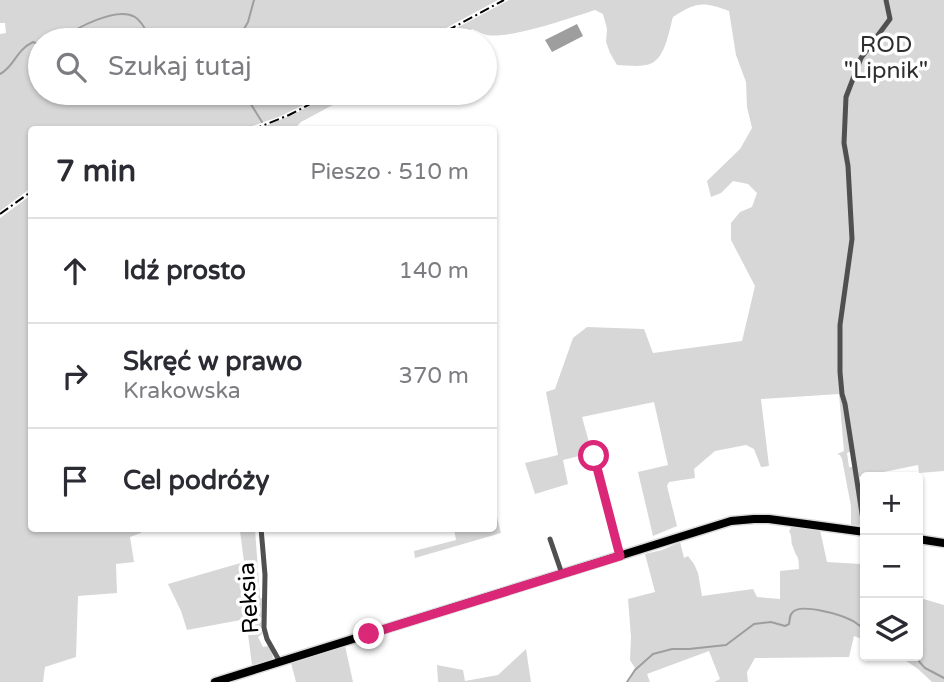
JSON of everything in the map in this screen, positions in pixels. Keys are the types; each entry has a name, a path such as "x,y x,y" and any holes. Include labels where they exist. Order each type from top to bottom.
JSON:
{"main road":[{"path":"215,682 720,524 769,519 860,531"},
{"path":"923,539 944,543"}],"street":[{"path":"860,502 840,369 841,311 852,239 844,127 846,97 855,70 868,47 890,19 886,0"},
{"path":"593,451 620,556"},
{"name":"Reksia","path":"261,532 265,575 264,628 280,662"},
{"path":"550,539 562,574"}],"green space":[{"path":"0,0 498,0 446,28 28,28 28,105 303,105 253,126 28,126 28,190 0,211 0,34 6,33 5,23 0,23"},
{"name":"ROD \"Lipnik\"","path":"509,0 944,0 944,471 919,472 918,465 884,472 860,472 859,477 850,452 847,453 849,467 853,467 860,512 859,527 851,525 851,506 842,459 837,454 844,451 839,394 761,399 769,466 761,467 754,449 746,445 715,451 694,469 695,478 669,482 667,486 677,526 653,536 638,472 668,465 654,402 582,417 592,453 563,460 568,484 535,494 525,463 558,455 546,392 555,389 573,338 587,327 644,329 653,353 742,341 755,286 731,240 731,223 740,212 752,207 757,193 748,184 733,181 721,193 711,197 707,181 740,149 752,128 747,107 746,82 736,55 729,11 706,5 688,8 673,17 666,42 657,60 634,66 617,65 606,42 607,29 603,14 595,10 510,34 497,35 497,28 456,28"},
{"path":"312,105 333,105 297,126 265,126"},
{"path":"28,197 28,532 141,533 130,537 134,562 116,564 117,593 78,596 76,657 45,667 43,682 0,682 0,218"},
{"path":"497,517 501,533 415,558 414,551 456,540 455,532 497,532"},
{"path":"792,526 820,530 827,562 860,564 860,638 854,636 849,657 755,658 747,672 748,682 714,682 720,679 709,651 647,674 650,682 626,682 630,680 635,668 630,660 628,599 655,592 645,554 680,542 684,558 688,556 698,573 702,596 753,589 757,597 780,599 780,571 799,569 789,531"},
{"path":"240,532 255,532 262,598 262,634 258,637 263,647 268,646 273,657 252,665 246,619 187,630 168,584 244,562"},
{"path":"923,599 944,605 944,682 932,682 906,661 923,661"},
{"path":"345,646 353,682 296,682 291,663"},
{"path":"526,649 531,682 438,682 437,665 463,670 465,681 498,675"}],"shaded area":[{"path":"577,24 583,36 552,52 545,40"}],"waterway":[{"path":"245,28 254,0"},
{"path":"80,28 118,14 135,17 145,28"},
{"path":"0,74 28,45"},
{"path":"251,105 262,122"},
{"path":"627,682 635,670 653,654 672,649 726,645 754,624 771,622 785,626 789,624 790,615 796,610 811,609 830,613 860,626"},
{"path":"919,661 925,668 944,678"}],"railway":[{"path":"452,28 504,0"},
{"path":"262,126 309,105"},
{"path":"0,214 28,194"}],"route":[{"path":"369,634 620,556 594,456"}]}
